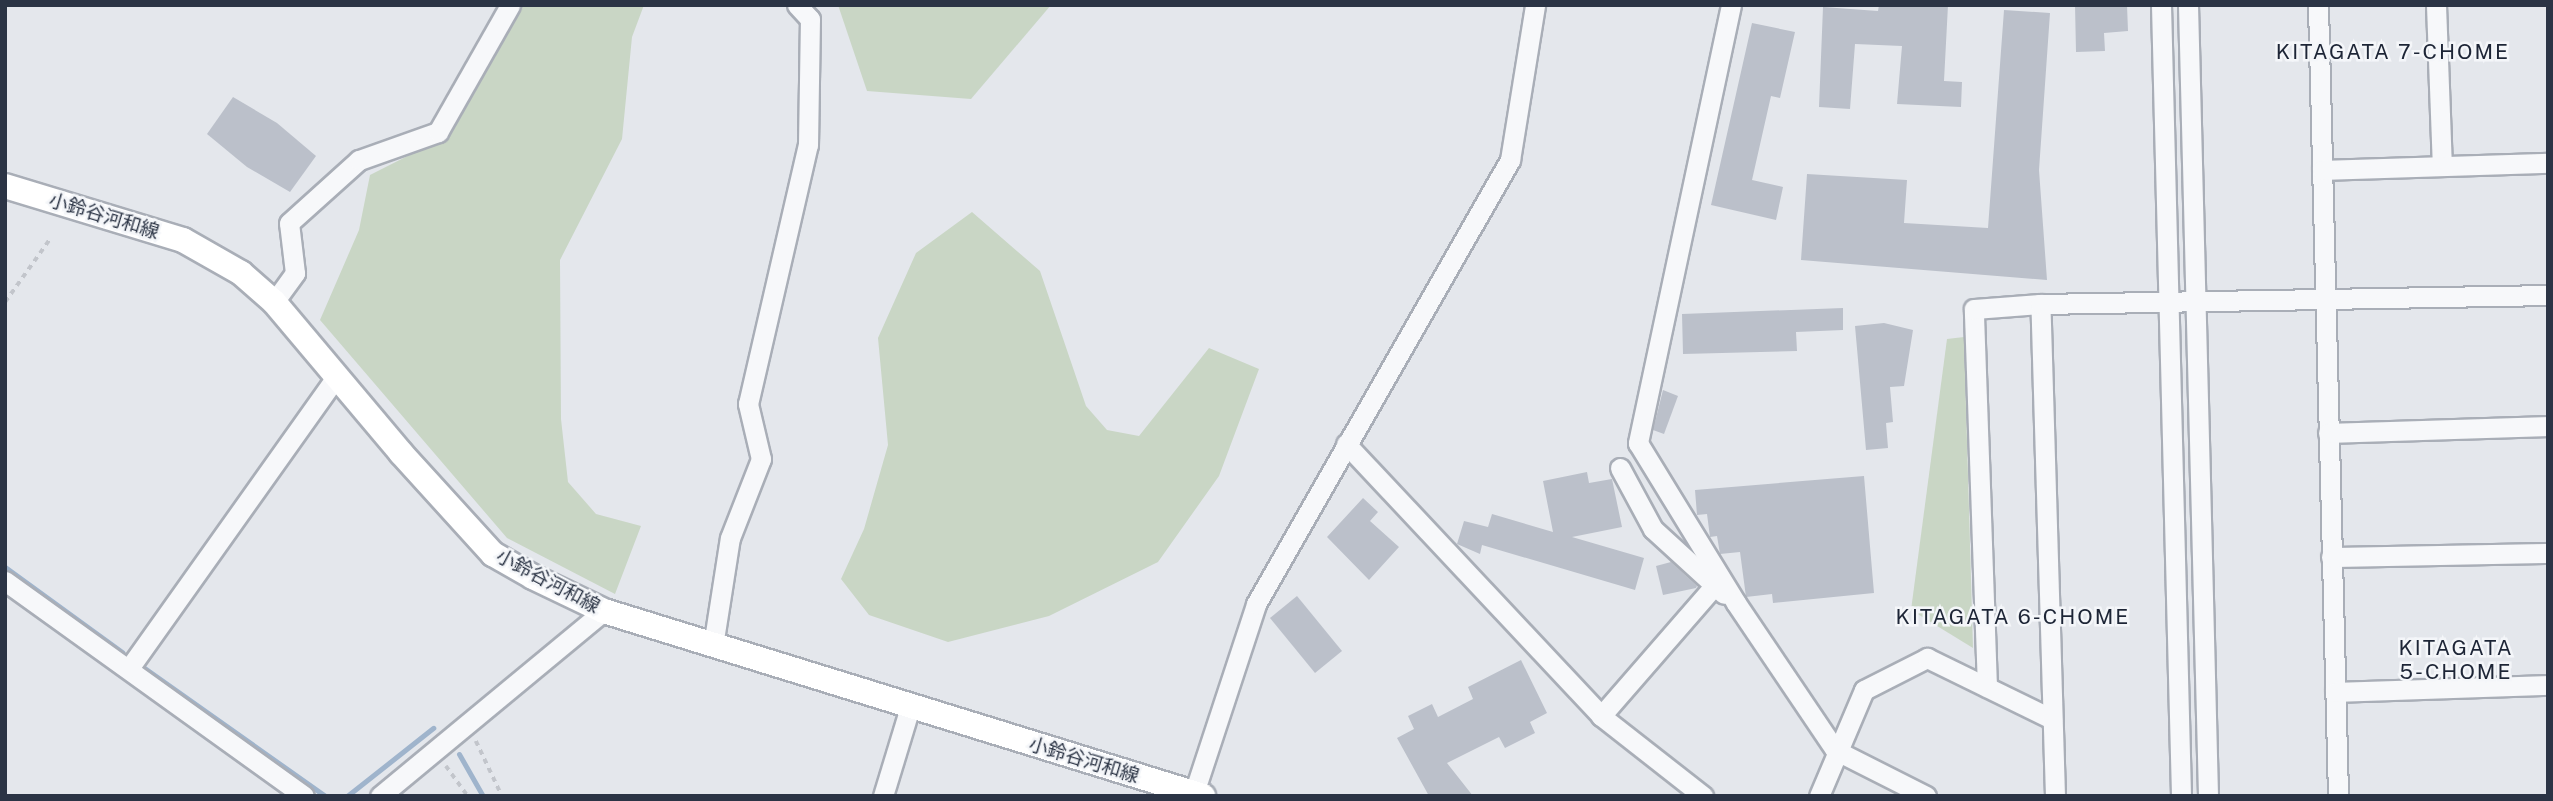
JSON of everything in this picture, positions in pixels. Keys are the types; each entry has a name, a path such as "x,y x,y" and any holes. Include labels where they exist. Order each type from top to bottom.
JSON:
{"main road":[{"name":"小鈴谷河和線","path":"5,186 183,240 241,273 274,302 493,554 604,611 1198,794"}],"street":[{"path":"274,302 295,273 289,223 359,160 438,132 510,5"},
{"path":"713,646 730,538 761,459 748,404 808,145 810,19 797,5"},
{"path":"1198,794 1256,604 1510,160 1535,5"},
{"path":"1731,5 1638,443 1736,603 1835,750 1926,796"},
{"path":"2161,5 2166,301 2181,796"},
{"path":"2188,5 2208,796"},
{"path":"2318,5 2337,796"},
{"path":"2436,5 2442,166"},
{"path":"2322,170 2548,163"},
{"path":"1987,687 1974,309 2040,304 2548,295"},
{"path":"2040,304 2055,796"},
{"path":"130,667 337,376"},
{"path":"2328,433 2548,426"},
{"path":"1346,444 1601,716 1703,796"},
{"path":"1620,468 1653,529 1736,603"},
{"path":"2331,556 2548,553"},
{"path":"5,581 130,667 304,796"},
{"path":"1601,716 1714,586"},
{"path":"380,796 604,611"},
{"path":"1819,796 1835,750 1864,690 1927,658 2052,719"},
{"path":"2335,692 2548,685"},
{"path":"883,796 910,707"}],"path":[{"path":"5,302 50,239"},
{"path":"464,727 475,738 502,796"},
{"path":"435,751 468,796"}],"green space":[{"path":"521,5 644,5 632,37 622,139 560,260 561,419 568,482 596,514 641,526 615,594 507,538 320,320 359,230 370,175 447,136"},
{"path":"838,5 1051,5 971,99 867,91"},
{"path":"972,212 1040,271 1086,406 1107,430 1139,436 1209,348 1259,369 1219,476 1158,562 1049,616 948,642 869,615 841,579 864,529 888,445 878,338 916,253"},
{"path":"1964,337 1973,648 1911,610 1947,339"}],"building":[{"path":"1879,5 1948,5 1944,81 1962,82 1961,107 1897,104 1902,46 1855,44 1850,109 1819,107 1823,7 1878,11"},
{"path":"2075,5 2127,5 2128,31 2104,33 2105,51 2076,52"},
{"path":"2004,10 2050,13 2039,170 2047,280 1801,260 1807,174 1907,180 1904,223 1988,228"},
{"path":"1752,23 1795,32 1780,98 1771,96 1752,180 1783,187 1776,220 1711,205"},
{"path":"233,97 277,123 316,156 290,192 247,167 207,134"},
{"path":"1843,308 1843,330 1796,332 1797,351 1683,354 1682,314"},
{"path":"1884,323 1913,330 1904,386 1890,387 1893,422 1886,423 1888,448 1866,450 1855,326"},
{"path":"1663,390 1678,396 1664,434 1653,430"},
{"path":"1587,472 1589,483 1612,479 1622,527 1572,537 1644,558 1635,590 1482,545 1480,554 1457,544 1464,521 1488,527 1492,514 1553,532 1543,481"},
{"path":"1864,476 1874,593 1773,603 1772,594 1746,597 1740,552 1720,554 1717,536 1710,537 1707,514 1697,515 1695,490"},
{"path":"1363,498 1378,512 1370,521 1399,547 1369,580 1327,537"},
{"path":"1671,562 1697,586 1696,588 1663,595 1656,566"},
{"path":"1297,596 1342,651 1315,673 1270,618"},
{"path":"1521,660 1547,713 1530,722 1535,733 1505,748 1499,737 1447,763 1473,796 1429,796 1397,738 1414,729 1408,716 1432,704 1438,717 1473,699 1468,687"}],"waterway":[{"path":"5,567 122,652"},
{"path":"143,667 325,796"},
{"path":"347,796 433,728"},
{"path":"459,754 483,796"}],"district":[{"name":"KITAGATA 7-CHOME","path":"2393,52"},
{"name":"KITAGATA 6-CHOME","path":"2013,617"},
{"name":"KITAGATA 5-CHOME","path":"2456,660"}]}
